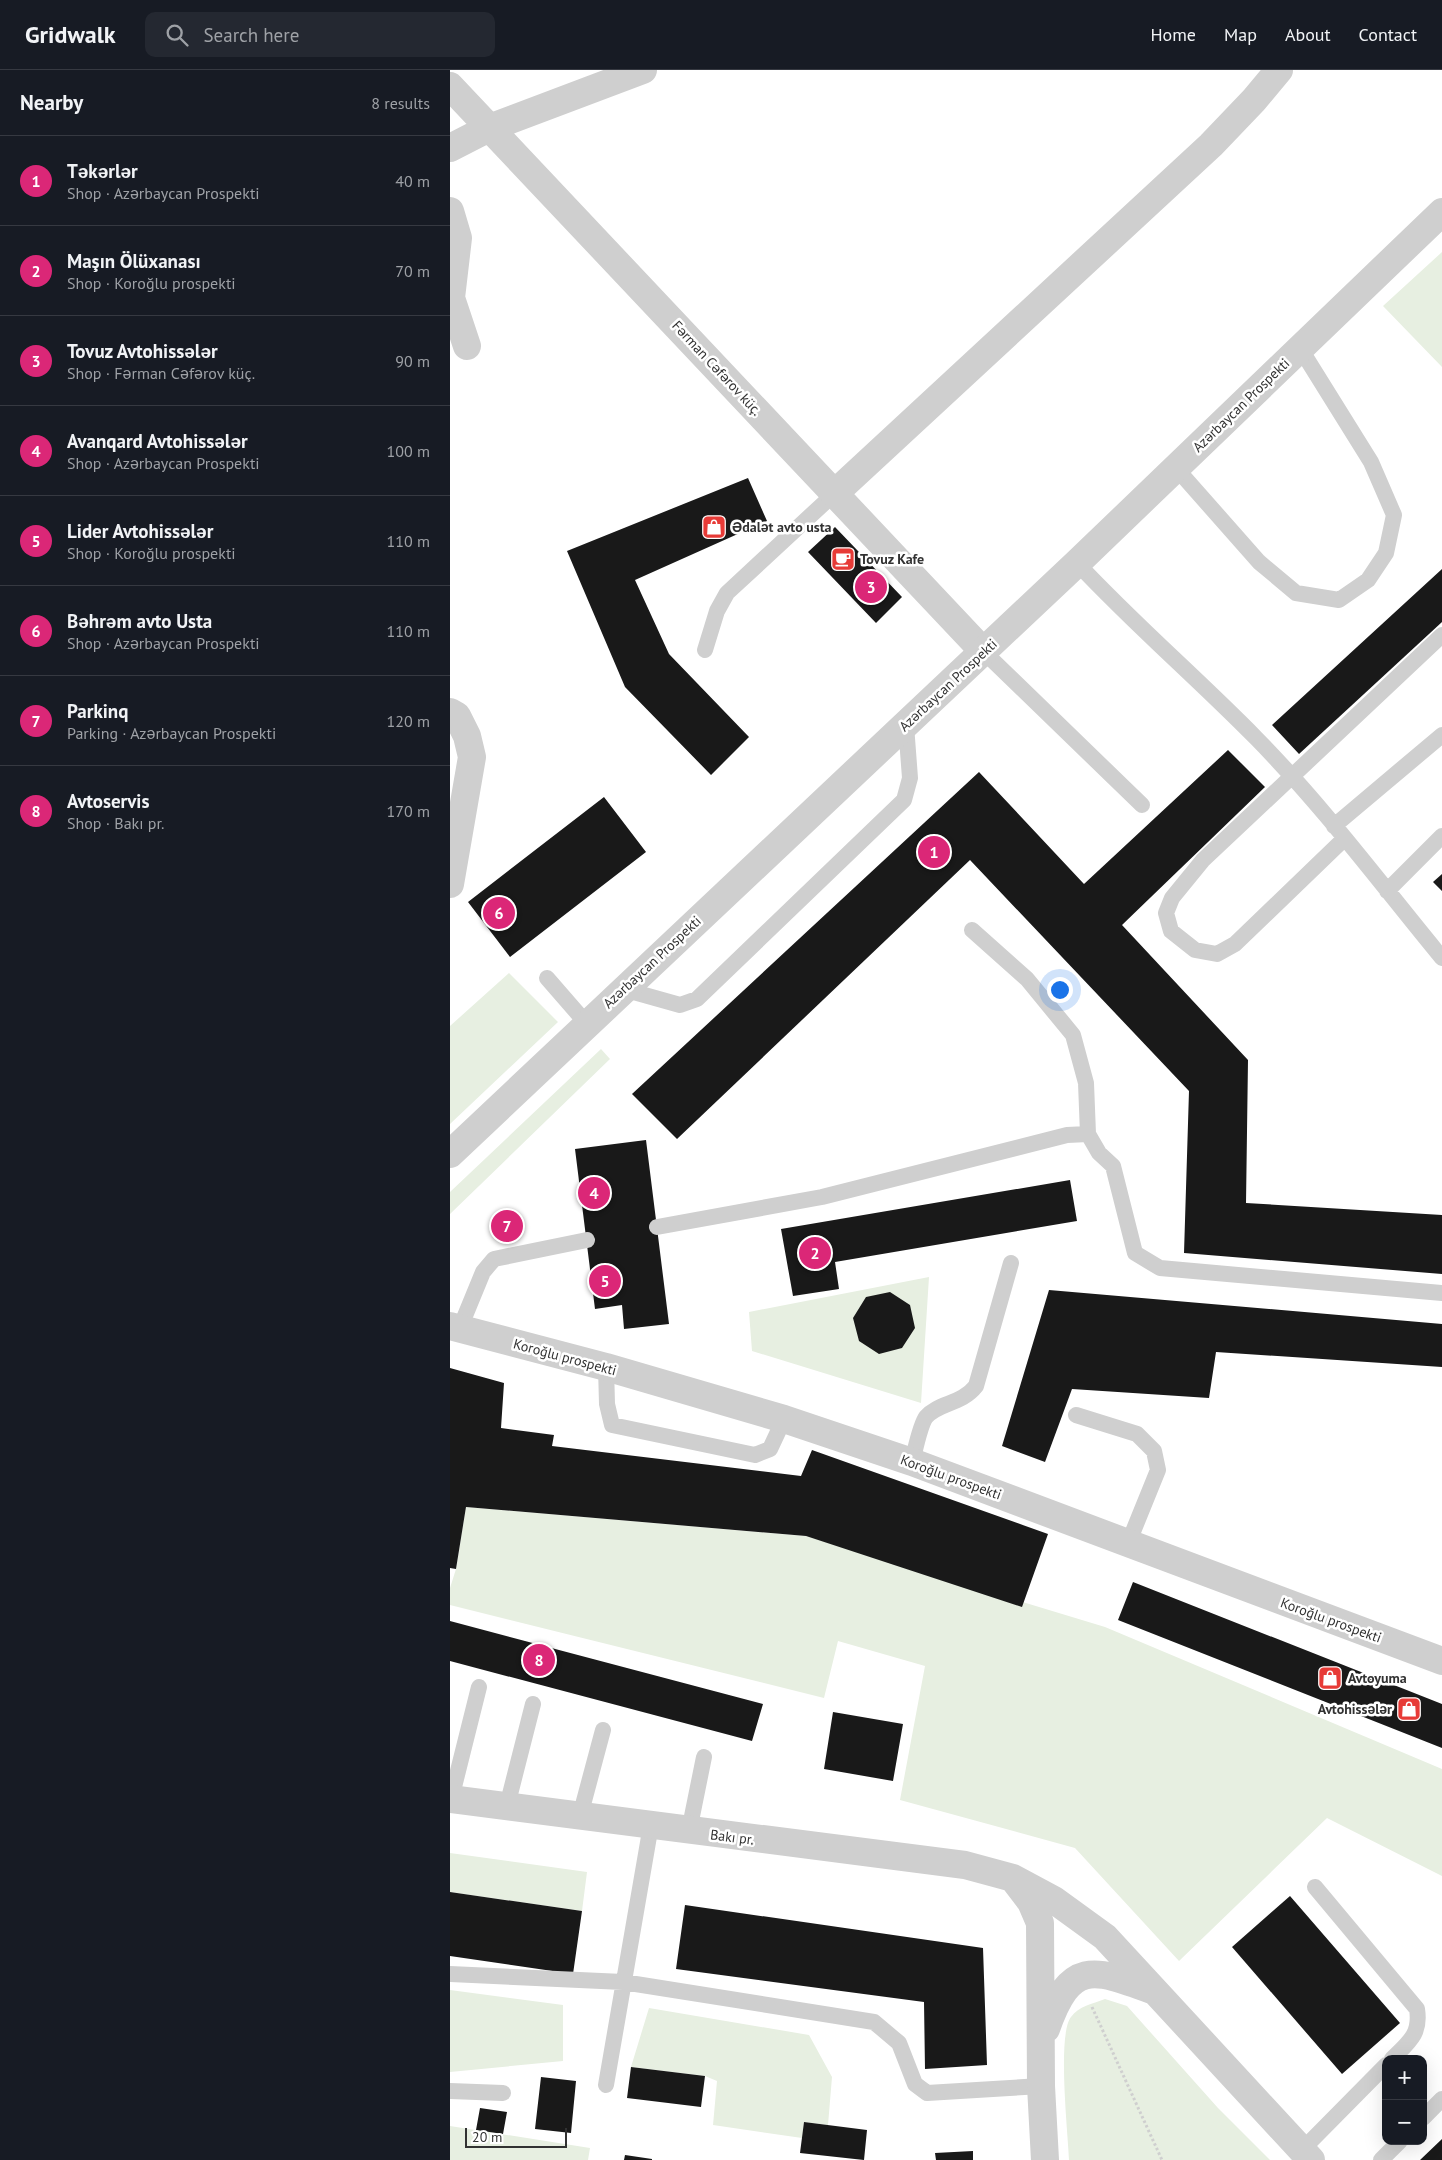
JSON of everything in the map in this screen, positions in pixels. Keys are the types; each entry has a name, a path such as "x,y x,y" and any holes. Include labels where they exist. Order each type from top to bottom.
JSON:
{"street":[{"path":"450,148 490,128 643,70"},
{"path":"835,493 1211,145 1254,100 1279,70"},
{"name":"Fərman Cəfərov küç.","path":"450,86 983,651"},
{"path":"450,211 458,238 451,298 467,346"},
{"name":"Azərbaycan Prospekti","path":"450,1154 1077,563 1442,212"},
{"path":"450,712 456,716 468,736 472,757 450,884"},
{"name":"Koroğlu prospekti","path":"455,1327 606,1367 784,1419 912,1462 1442,1661"},
{"name":"Bakı pr.","path":"451,1799 689,1832 965,1865 1012,1878 1054,1900 1105,1937 1158,1992 1306,2155"},
{"path":"1012,1878 1031,1902 1040,1923 1041,2086 1044,2160"},
{"path":"1042,2040 1054,2004 1068,1986 1080,1977 1094,1972 1113,1976 1158,1992"}],"lane":[{"path":"1176,468 1259,562 1296,592 1338,600 1368,580 1386,553 1394,514 1371,462 1300,348"},
{"path":"705,650 717,611 727,593 835,493"},
{"path":"1077,563 1111,600 1256,738 1292,776 1442,958"},
{"path":"1344,839 1235,944 1217,954 1195,950 1171,931 1166,913 1172,898 1203,860 1442,635"},
{"path":"983,651 1142,805"},
{"path":"623,989 680,1005 697,999 904,800 910,778 906,725"},
{"path":"1334,826 1442,735"},
{"path":"1387,891 1442,836"},
{"path":"972,930 1027,979 1073,1035 1086,1083 1088,1134 1100,1153 1113,1166 1135,1253 1160,1268 1442,1293"},
{"path":"547,978 587,1024"},
{"path":"657,1228 822,1197 1067,1135 1088,1134"},
{"path":"455,1327 483,1272 494,1259 587,1240"},
{"path":"912,1462 925,1418 933,1410 969,1396 976,1386 1011,1263"},
{"path":"606,1367 607,1404 612,1425 756,1455 770,1449 784,1419"},
{"path":"1076,1415 1137,1434 1154,1451 1158,1470 1128,1544"},
{"path":"451,1799 479,1687"},
{"path":"506,1806 533,1704"},
{"path":"580,1816 603,1730"},
{"path":"689,1832 704,1757"},
{"path":"606,2085 651,1826"},
{"path":"1315,1887 1417,2009 1419,2024 1411,2040 1396,2055"},
{"path":"450,1974 623,1982 874,2022 899,2043 915,2084 927,2093 1041,2086"},
{"path":"1306,2155 1382,2070"},
{"path":"450,2091 503,2093"},
{"path":"1427,2114 1442,2099"},
{"path":"1381,2160 1396,2145"}],"path":[{"path":"1090,2004 1162,2160"}],"shaded area":[{"path":"1442,252 1442,367 1383,306"},
{"path":"509,973 558,1022 450,1124 450,1026"},
{"path":"601,1049 610,1059 450,1214 450,1192"},
{"path":"929,1277 921,1403 752,1351 749,1312"},
{"path":"466,1507 806,1536 1105,1627 1442,1769 1442,1876 1327,1818 1179,1961 1075,1848 900,1800 925,1666 838,1641 824,1698 450,1605 450,1588 456,1569"},
{"path":"450,1853 587,1872 582,1911 450,1892"},
{"path":"450,1990 563,2005 563,2061 450,2072"},
{"path":"1105,1999 1127,2006 1218,2108 1270,2160 1069,2160 1064,2063 1067,2027 1071,2017 1078,2010"},
{"path":"649,2008 809,2035 832,2077 828,2125 804,2122 802,2138 713,2125 717,2081 705,2076 631,2067"},
{"path":"450,2126 590,2148 588,2160 450,2160"}],"building":[{"path":"748,478 767,521 635,580 669,654 749,737 711,775 625,687 567,551"},
{"path":"835,527 902,597 876,623 808,552"},
{"path":"1442,569 1442,622 1299,754 1272,725"},
{"path":"1228,750 1265,787 1122,925 1248,1060 1246,1203 1442,1215 1442,1274 1184,1253 1189,1091 970,860 677,1139 632,1094 979,772 1084,884"},
{"path":"604,797 646,852 510,957 468,902"},
{"path":"1442,874 1442,891 1433,882"},
{"path":"646,1140 669,1324 624,1329 622,1305 595,1309 575,1149"},
{"path":"1070,1180 1077,1221 835,1262 839,1289 793,1296 781,1229"},
{"path":"1049,1290 1442,1324 1442,1367 1216,1352 1209,1398 1072,1389 1045,1462 1002,1446"},
{"path":"890,1292 910,1305 915,1328 902,1348 879,1354 859,1341 853,1318 866,1297"},
{"path":"450,1368 504,1383 501,1428 554,1435 552,1446 801,1476 812,1450 1048,1534 1022,1607 806,1536 466,1507 456,1569 450,1568"},
{"path":"1133,1582 1442,1704 1442,1748 1118,1620"},
{"path":"450,1621 763,1704 752,1741 450,1661"},
{"path":"833,1712 903,1724 893,1781 824,1769"},
{"path":"450,1892 582,1911 573,1974 450,1956"},
{"path":"1290,1896 1400,2023 1342,2074 1232,1947"},
{"path":"685,1905 983,1948 987,2065 925,2069 924,2002 676,1969"},
{"path":"631,2067 705,2076 701,2107 627,2098"},
{"path":"541,2077 576,2081 571,2133 535,2129"},
{"path":"480,2108 507,2112 503,2134 476,2130"},
{"path":"804,2122 867,2130 864,2160 800,2153"},
{"path":"1442,2139 1442,2160 1420,2160"},
{"path":"973,2151 973,2160 936,2160 935,2153"},
{"path":"625,2155 652,2159 652,2160 624,2160"}],"place":[{"name":"Ədalət avto usta","path":"714,527"},
{"name":"Tovuz Kafe","path":"843,559"},
{"name":"Tovuz Avtohissələr","path":"871,587"},
{"name":"Təkərlər","path":"934,852"},
{"name":"Bəhrəm avto Usta","path":"499,913"},
{"name":"Avanqard Avtohissələr","path":"594,1193"},
{"name":"Parkinq","path":"507,1226"},
{"name":"Maşın Ölüxanası","path":"815,1253"},
{"name":"Lider Avtohissələr","path":"605,1281"},
{"name":"Avtoservis","path":"539,1660"},
{"name":"Avtoyuma","path":"1330,1678"},
{"name":"Avtohissələr","path":"1409,1709"}]}
